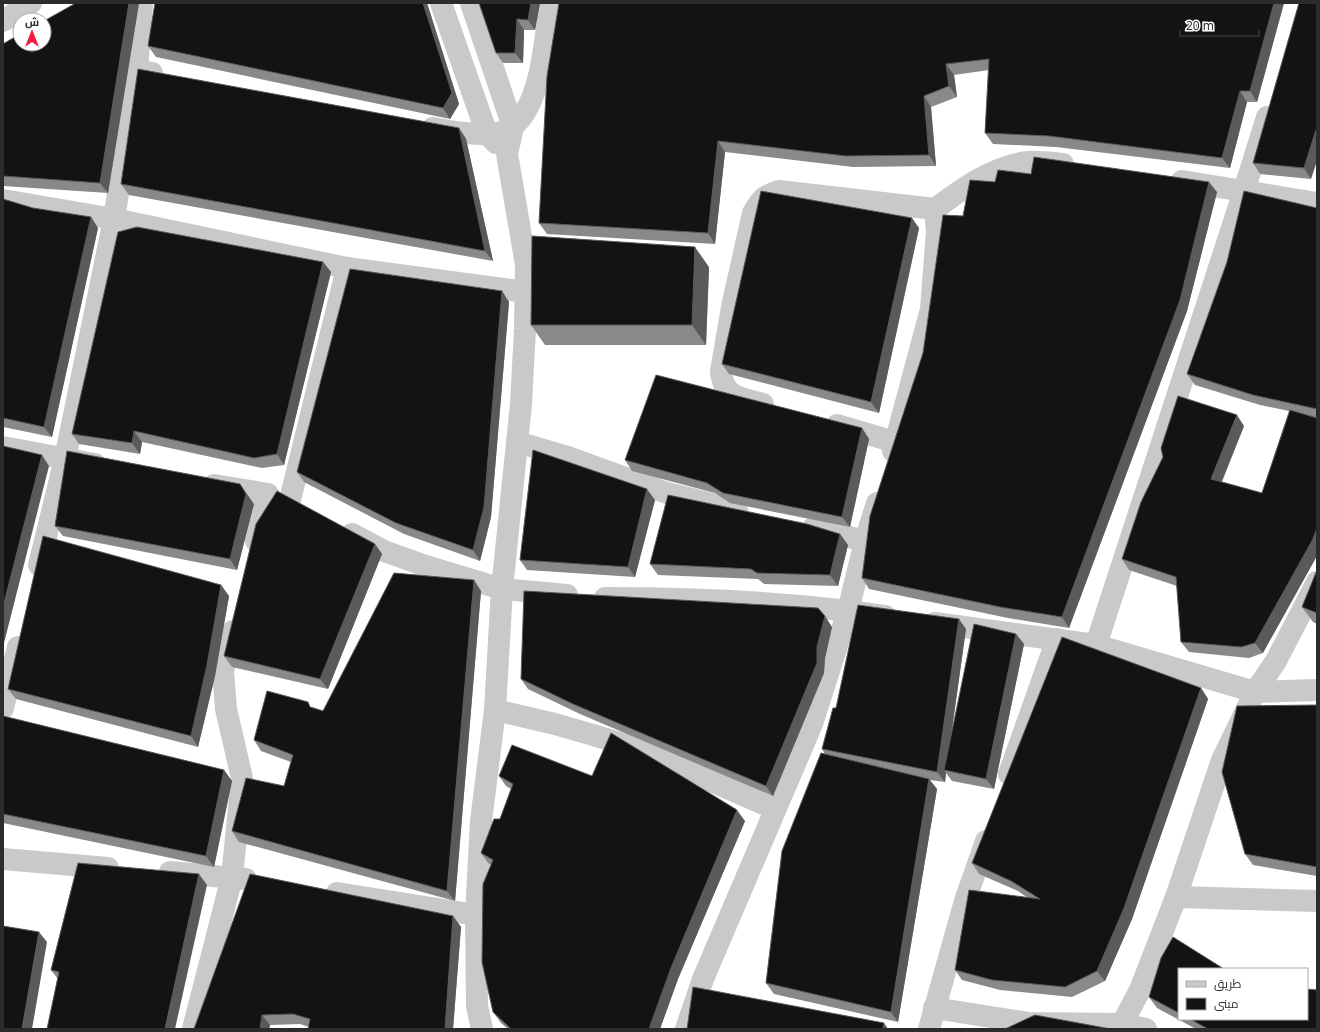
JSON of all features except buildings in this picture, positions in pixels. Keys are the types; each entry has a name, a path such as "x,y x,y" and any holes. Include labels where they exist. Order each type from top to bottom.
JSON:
{"street":[{"path":"3,21 32,3"},
{"path":"33,587 65,459 114,219 137,71 142,3"},
{"path":"441,3 487,134 507,154"},
{"path":"471,3 513,127"},
{"path":"482,1029 477,1006 476,915 481,821 495,710 502,589 522,397 526,292 526,264 507,154 513,127 529,108 537,84 550,3"},
{"path":"137,71 175,78"},
{"path":"1096,645 1272,101"},
{"path":"412,124 449,132 487,134 513,127"},
{"path":"781,409 736,396 726,391 722,381 721,372 732,307 753,213 759,202 766,195 779,191 935,210 967,185 1006,168 1029,162 1082,165"},
{"path":"1158,177 1317,204"},
{"path":"3,200 114,219 347,268 526,292"},
{"path":"686,1029 703,979 812,724 848,611 865,541 895,442 931,310 937,231 935,210"},
{"path":"290,500 347,268"},
{"path":"819,420 895,442"},
{"path":"517,442 568,457 667,493 758,515"},
{"path":"3,447 112,467"},
{"path":"198,482 268,494 290,500 310,511"},
{"path":"250,563 268,494"},
{"path":"797,524 865,541"},
{"path":"336,525 384,551 426,566 502,589 597,598 665,598 776,602 1096,645 1255,692 1317,690"},
{"path":"1122,1024 1140,990 1176,897 1222,760 1255,692 1276,661 1317,582"},
{"path":"193,1029 232,877 242,778 226,710 223,671 239,609"},
{"path":"3,708 24,625"},
{"path":"1002,792 1057,639"},
{"path":"495,710 556,724 634,747 775,810"},
{"path":"218,773 242,778"},
{"path":"929,1029 965,901 992,821"},
{"path":"3,859 129,869"},
{"path":"153,871 232,877 263,882"},
{"path":"319,890 476,915"},
{"path":"1176,897 1317,901"},
{"path":"934,1008 1029,1024 1122,1024 1146,1029"}]}
